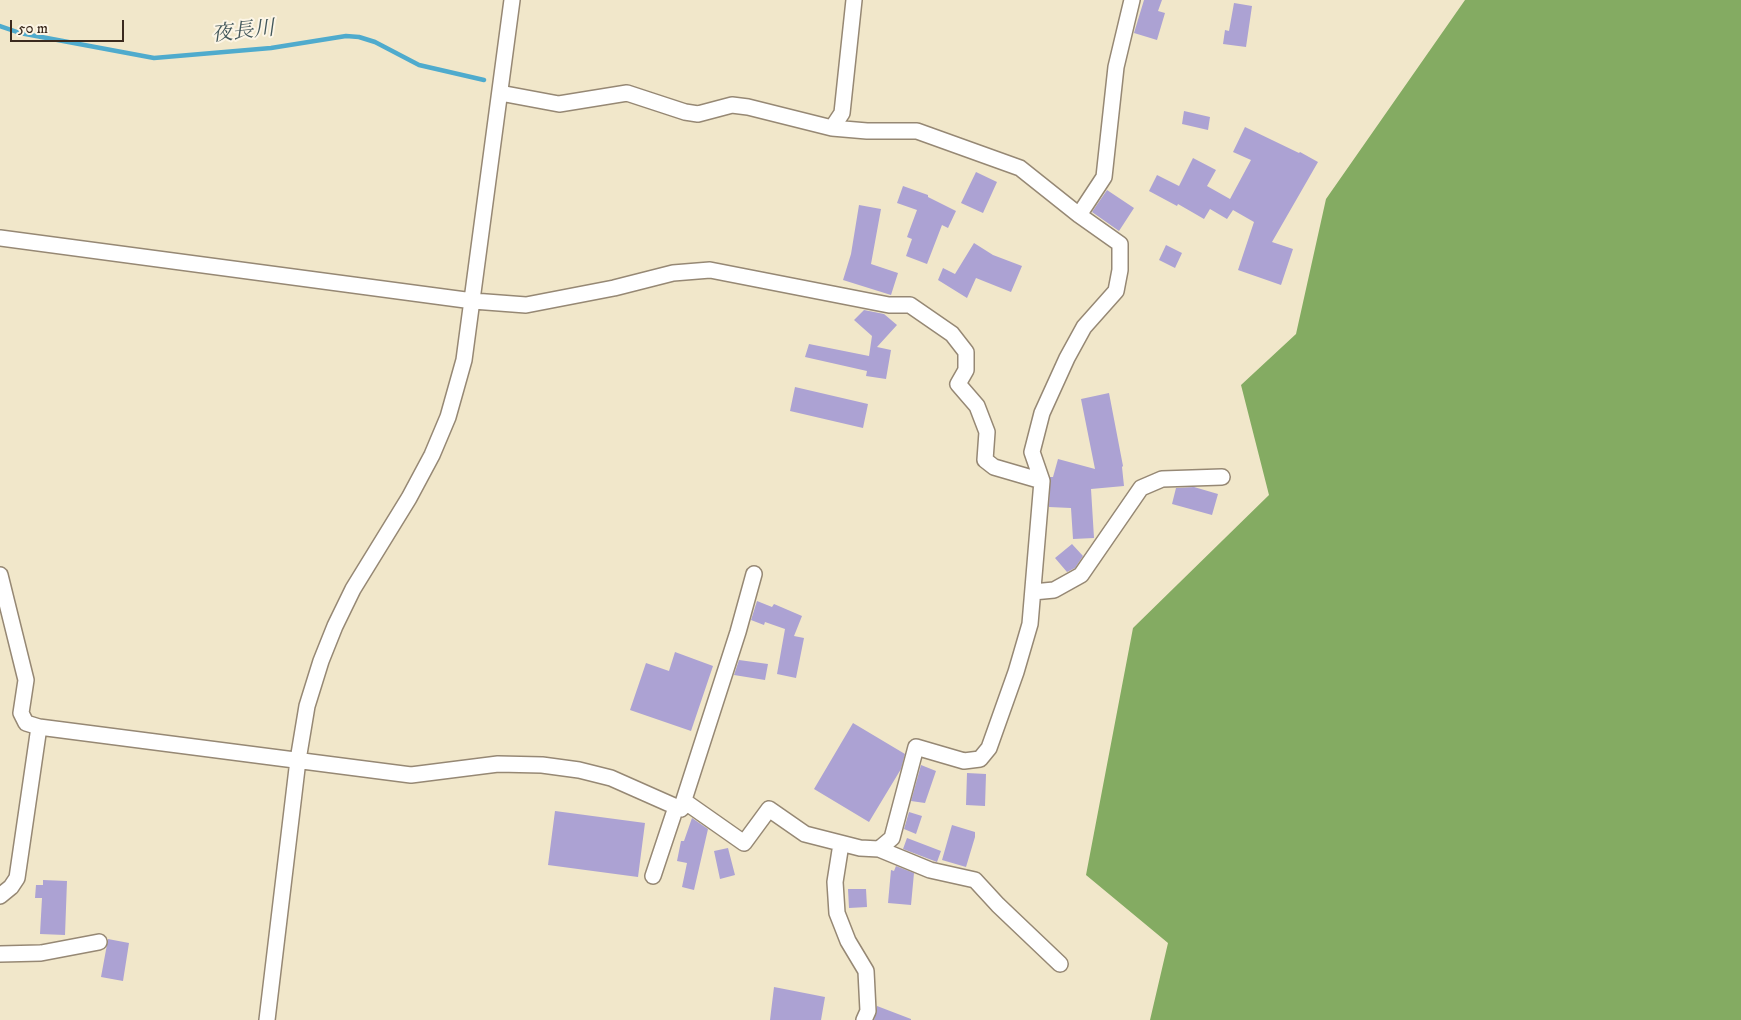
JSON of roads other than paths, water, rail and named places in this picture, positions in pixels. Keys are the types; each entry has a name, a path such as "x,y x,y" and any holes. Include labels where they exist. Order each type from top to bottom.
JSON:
{"street":[{"path":"267,1020 298,760 307,706 321,661 353,589 432,456 448,417 464,360 512,0"},
{"path":"832,128 842,113 854,0"},
{"path":"1080,215 1104,177 1116,67 1132,0"},
{"path":"500,93 559,104 627,93 685,112 698,114 732,105 748,107 832,128 867,131 916,131 1020,168 1120,244 1120,270 1116,291 1084,327 1067,358 1042,413 1032,452 1042,481 1030,624 1016,672 989,748 980,759 964,761 916,747 892,838 879,849"},
{"path":"0,238 473,301 526,305 614,288 673,273 710,270 889,305 910,305 952,334 966,352 966,370 958,384 977,406 987,432 985,460 994,467 1042,481"},
{"path":"1033,592 1054,590 1081,575 1141,488 1162,479 1222,477"},
{"path":"653,876 738,632 754,574"},
{"path":"0,575 26,680 21,713 26,723 39,727 411,775 498,764 542,765 579,770 611,778 678,808"},
{"path":"0,896 11,887 17,878 39,727"},
{"path":"678,808 686,803 744,843 769,809 805,834 860,848 879,849 930,870 975,880 1060,964"},
{"path":"841,844 835,882 838,913 848,941 866,971 868,1011 864,1020"},
{"path":"0,954 41,953 99,942"}],"waterway":[{"name":"夜長川","path":"0,26 20,33 154,58 271,48 346,36 359,37 375,42 419,65 484,80"}]}
